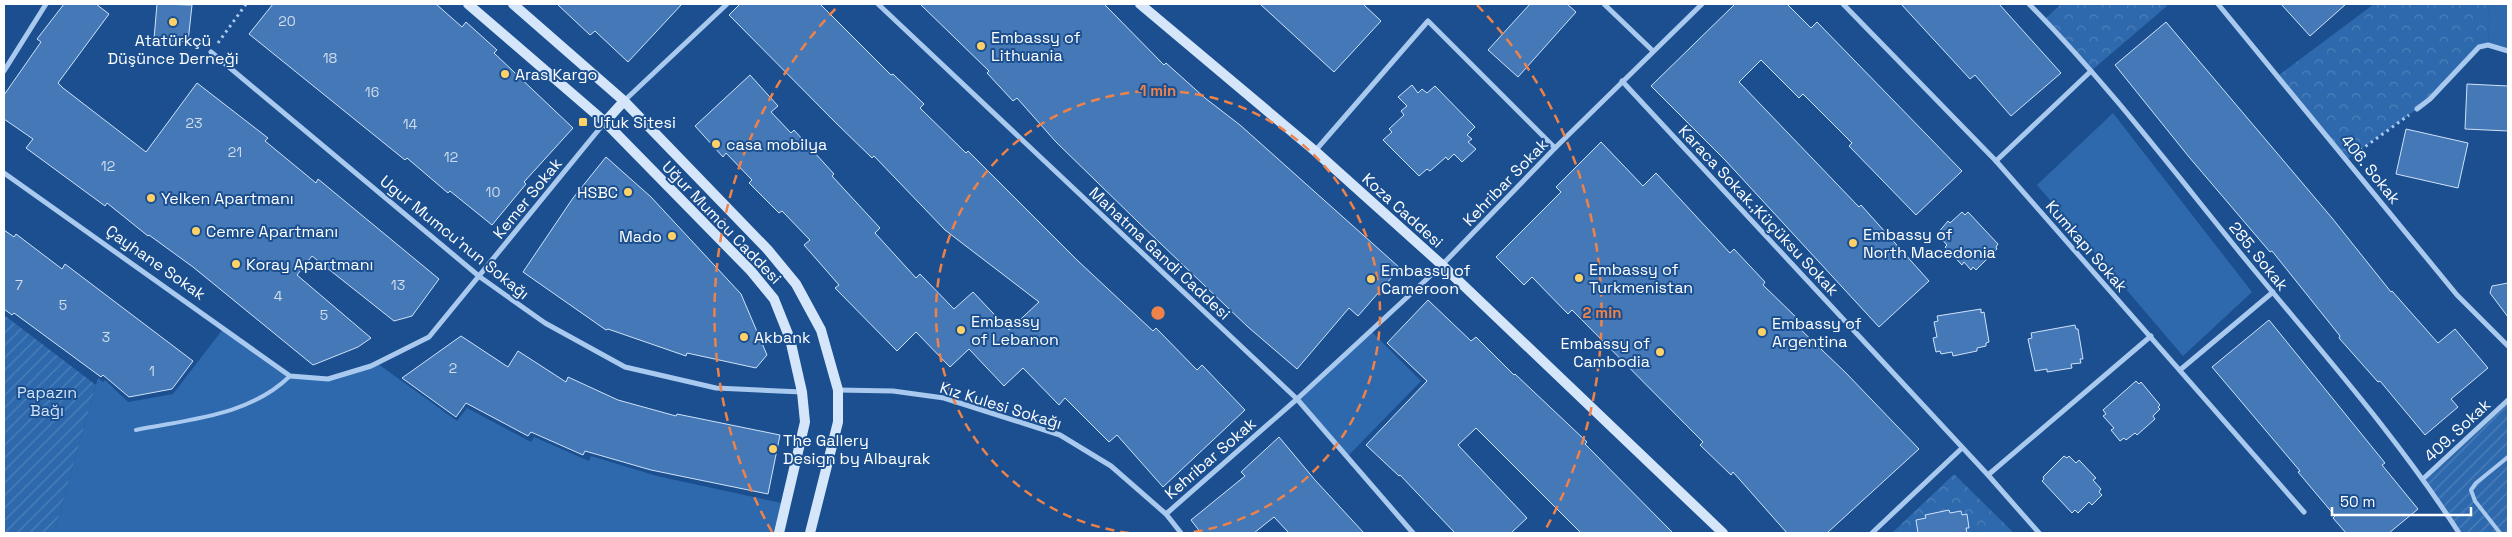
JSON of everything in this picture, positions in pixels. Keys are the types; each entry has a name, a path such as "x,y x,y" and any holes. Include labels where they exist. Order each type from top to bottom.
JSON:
{"main road":[{"name":"Uğur Mumcu Caddesi","path":"468,4 605,122 751,271 774,299 790,339 802,392 805,422 779,533"},
{"name":"Uğur Mumcu Caddesi","path":"512,4 624,101 768,250 796,284 820,330 838,390 838,422 810,533"},
{"name":"Koza Caddesi","path":"1140,4 1315,151 1442,265 1722,533"},
{"path":"605,122 624,101"}],"street":[{"path":"4,72 46,4"},
{"path":"624,101 727,4"},
{"name":"Mahatma Gandi Caddesi","path":"878,4 1297,400 1413,533"},
{"path":"1604,4 1653,51"},
{"name":"Kehribar Sokak","path":"1166,514 1297,400 1442,265 1555,148 1702,4"},
{"name":"Kumkapı Sokak","path":"1843,4 1996,161 2304,512"},
{"name":"285. Sokak","path":"2029,4 2091,71 2273,292 2424,478 2459,533"},
{"name":"406. Sokak","path":"2218,4 2457,295 2508,346"},
{"path":"1315,151 1428,21 1555,148"},
{"path":"2417,109 2430,99 2479,47 2488,45 2508,51"},
{"name":"Ugur Mumcu'nun Sokağı","path":"212,52 480,277 545,323 626,367 716,388 802,392"},
{"path":"1996,161 2091,71"},
{"name":"Karaca Sokak.;Küçüksu Sokak","path":"1622,81 1988,475 2039,533"},
{"name":"Kemer Sokak","path":"290,376 328,379 371,366 430,337 605,122"},
{"name":"Çayhane Sokak","path":"4,173 290,376"},
{"path":"2180,370 2273,292"},
{"path":"1988,475 2151,336"},
{"name":"Kız Kulesi Sokağı","path":"838,390 893,391 944,398 1060,434 1111,466 1166,514 1181,533"},
{"name":"409. Sokak","path":"2424,478 2508,400"},
{"path":"1872,533 1962,448"}],"lane":[{"path":"136,430 239,408 263,398 290,376"},
{"path":"2500,533 2475,501 2471,490 2476,483 2508,457"}],"path":[{"path":"212,52 246,4"},
{"path":"2347,159 2417,109"}],"green space":[{"path":"2061,4 2165,4 2167,6 2091,71 2044,20"},
{"path":"2374,4 2490,4 2488,45 2479,47 2417,109 2347,159 2279,75"},
{"path":"2490,4 2508,4 2508,51 2488,45"},
{"path":"2113,113 2252,292 2183,356 2037,185"},
{"name":"Papazın Bağı","path":"4,315 96,385 54,533 4,533"},
{"path":"223,329 290,376 328,379 377,363 457,421 467,408 531,442 534,437 589,461 591,456 657,476 786,504 779,533 54,533 98,378 103,382 105,380 128,402 173,394"},
{"path":"1371,331 1421,381 1347,457 1297,399"},
{"path":"2508,400 2508,533 2459,533 2424,478"},
{"path":"1954,474 2014,533 1892,533"}],"building":[{"path":"64,4 96,4 109,14 58,83 63,88 146,152 197,83 268,138 265,141 316,183 318,179 439,279 412,316 394,321 312,256 297,275 371,338 358,347 313,365 193,267 148,236 107,203 105,206 26,148 33,139 4,119 4,95 41,42 37,39"},
{"name":"Atatürkçü Düşünce Derneği","path":"157,4 192,5 188,42 154,39"},
{"path":"273,4 436,4 462,27 466,22 497,50 494,53 573,128 524,182 526,184 492,225 450,191 448,193 407,158 405,160 249,34"},
{"path":"557,4 682,4 628,62 595,31 590,35"},
{"path":"740,4 820,4 891,75 893,74 924,104 920,108 966,153 968,151 1078,261 1153,331 1156,328 1197,370 1202,365 1245,410 1163,487 1117,435 1109,442 1065,398 1059,405 1023,368 1004,386 969,349 950,367 916,332 897,351 835,288 839,285 804,245 810,240 782,211 779,213 749,183 752,180 726,153 723,157 695,126 750,75 778,106 771,112 791,133 794,130 834,174 832,176 880,228 875,233 916,278 920,274 954,309 973,292 1009,330 1039,302 945,230 874,156 872,158 835,122 729,15"},
{"path":"920,4 1104,4 1164,65 1166,63 1205,98 1240,125 1400,268 1358,316 1349,308 1297,369 1248,327 1137,221 1056,142 1017,98 1013,101 987,73 989,71"},
{"path":"1260,4 1363,4 1381,21 1334,72"},
{"path":"1530,4 1567,4 1576,12 1518,77 1488,50"},
{"path":"1735,4 1787,4 1811,28 1817,22 1962,171 1916,215 1849,146 1852,143 1803,94 1799,98 1761,60 1739,82 1859,207 1861,205 1929,281 1879,327 1725,160 1651,86"},
{"path":"1901,4 1999,4 2061,73 2011,116 1975,75 1970,79"},
{"path":"2281,4 2346,4 2310,36"},
{"path":"2166,22 2332,218 2391,292 2438,343 2455,329 2488,368 2451,399 2458,407 2425,435 2380,381 2378,382 2339,338 2340,336 2272,251 2270,252 2189,157 2115,65"},
{"path":"2467,84 2508,86 2508,131 2465,129"},
{"path":"1412,85 1418,93 1422,89 1427,93 1435,86 1475,127 1467,135 1472,139 1468,142 1476,149 1462,162 1454,154 1448,160 1446,157 1430,171 1427,169 1419,176 1383,140 1392,132 1389,129 1404,115 1401,111 1407,106 1398,97"},
{"path":"2406,129 2468,143 2458,188 2396,174"},
{"path":"1601,142 1643,186 1656,173 1730,253 1734,249 1765,282 1763,285 1802,323 1798,327 1846,373 1919,449 1827,533 1787,533 1733,472 1731,475 1700,445 1703,442 1572,310 1568,314 1532,277 1524,285 1496,257 1561,192 1556,187"},
{"path":"606,157 651,197 741,294 767,355 756,368 687,353 686,356 608,329 606,330 523,272 573,198"},
{"path":"1962,212 1965,215 1968,212 1998,244 1997,249 1976,270 1973,267 1971,270 1964,262 1962,265 1945,247 1947,245 1937,234 1948,221 1950,223"},
{"path":"4,230 14,237 16,234 62,269 65,264 193,361 172,389 129,397 103,375 101,377 14,313 12,315 4,309"},
{"path":"2508,283 2508,317 2490,293 2492,286"},
{"path":"1428,300 1471,341 1476,337 1587,442 1585,444 1673,533 1581,533 1476,428 1458,445 1527,518 1511,533 1455,533 1400,475 1366,445 1427,381 1387,343"},
{"path":"1981,309 1981,313 1984,312 1989,342 1986,343 1986,346 1977,348 1977,351 1953,356 1952,352 1941,354 1940,351 1936,352 1933,338 1937,337 1934,322 1938,321 1937,316"},
{"path":"2269,320 2385,463 2382,465 2418,509 2389,533 2346,533 2333,518 2335,516 2298,472 2300,471 2212,367"},
{"path":"2075,325 2076,329 2078,329 2083,359 2080,359 2081,363 2071,364 2072,368 2047,372 2047,369 2035,371 2028,339 2032,338 2031,333"},
{"path":"461,336 508,367 518,351 566,382 568,377 618,400 676,416 677,414 780,435 768,494 651,470 585,451 583,455 531,432 528,436 466,403 456,417 402,378"},
{"path":"2136,381 2139,384 2141,382 2160,405 2158,407 2160,409 2153,416 2155,419 2137,435 2135,433 2126,440 2124,438 2120,441 2111,430 2114,428 2103,416 2106,414 2103,410"},
{"path":"1279,437 1315,480 1364,533 1289,533 1274,517 1254,533 1201,533 1191,520 1245,476 1241,472"},
{"path":"2064,456 2067,458 2069,456 2076,463 2079,460 2096,478 2093,480 2101,489 2099,492 2102,495 2092,505 2089,502 2078,513 2075,510 2072,513 2042,481 2043,477"},
{"path":"1949,510 1950,513 1961,511 1962,515 1967,514 1969,528 1966,528 1967,533 1918,533 1916,520 1926,518 1925,515"}],"place":[{"name":"Atatürkçü Düşünce Derneği","path":"173,22"},
{"name":"Embassy of Lithuania","path":"981,46"},
{"name":"Aras Kargo","path":"505,74"},
{"name":"Ufuk Sitesi","path":"583,122"},
{"name":"casa mobilya","path":"716,144"},
{"name":"HSBC","path":"628,192"},
{"name":"Yelken Apartmanı","path":"151,198"},
{"name":"Cemre Apartmanı","path":"196,231"},
{"name":"Mado","path":"672,236"},
{"name":"Embassy of North Macedonia","path":"1853,243"},
{"name":"Koray Apartmanı","path":"236,264"},
{"name":"Embassy of Turkmenistan","path":"1579,278"},
{"name":"Embassy of Cameroon","path":"1371,279"},
{"name":"Embassy of Lebanon","path":"961,330"},
{"name":"Embassy of Argentina","path":"1762,332"},
{"name":"Akbank","path":"744,337"},
{"name":"Embassy of Cambodia","path":"1660,352"},
{"name":"The Gallery Design by Albayrak","path":"773,449"}]}
